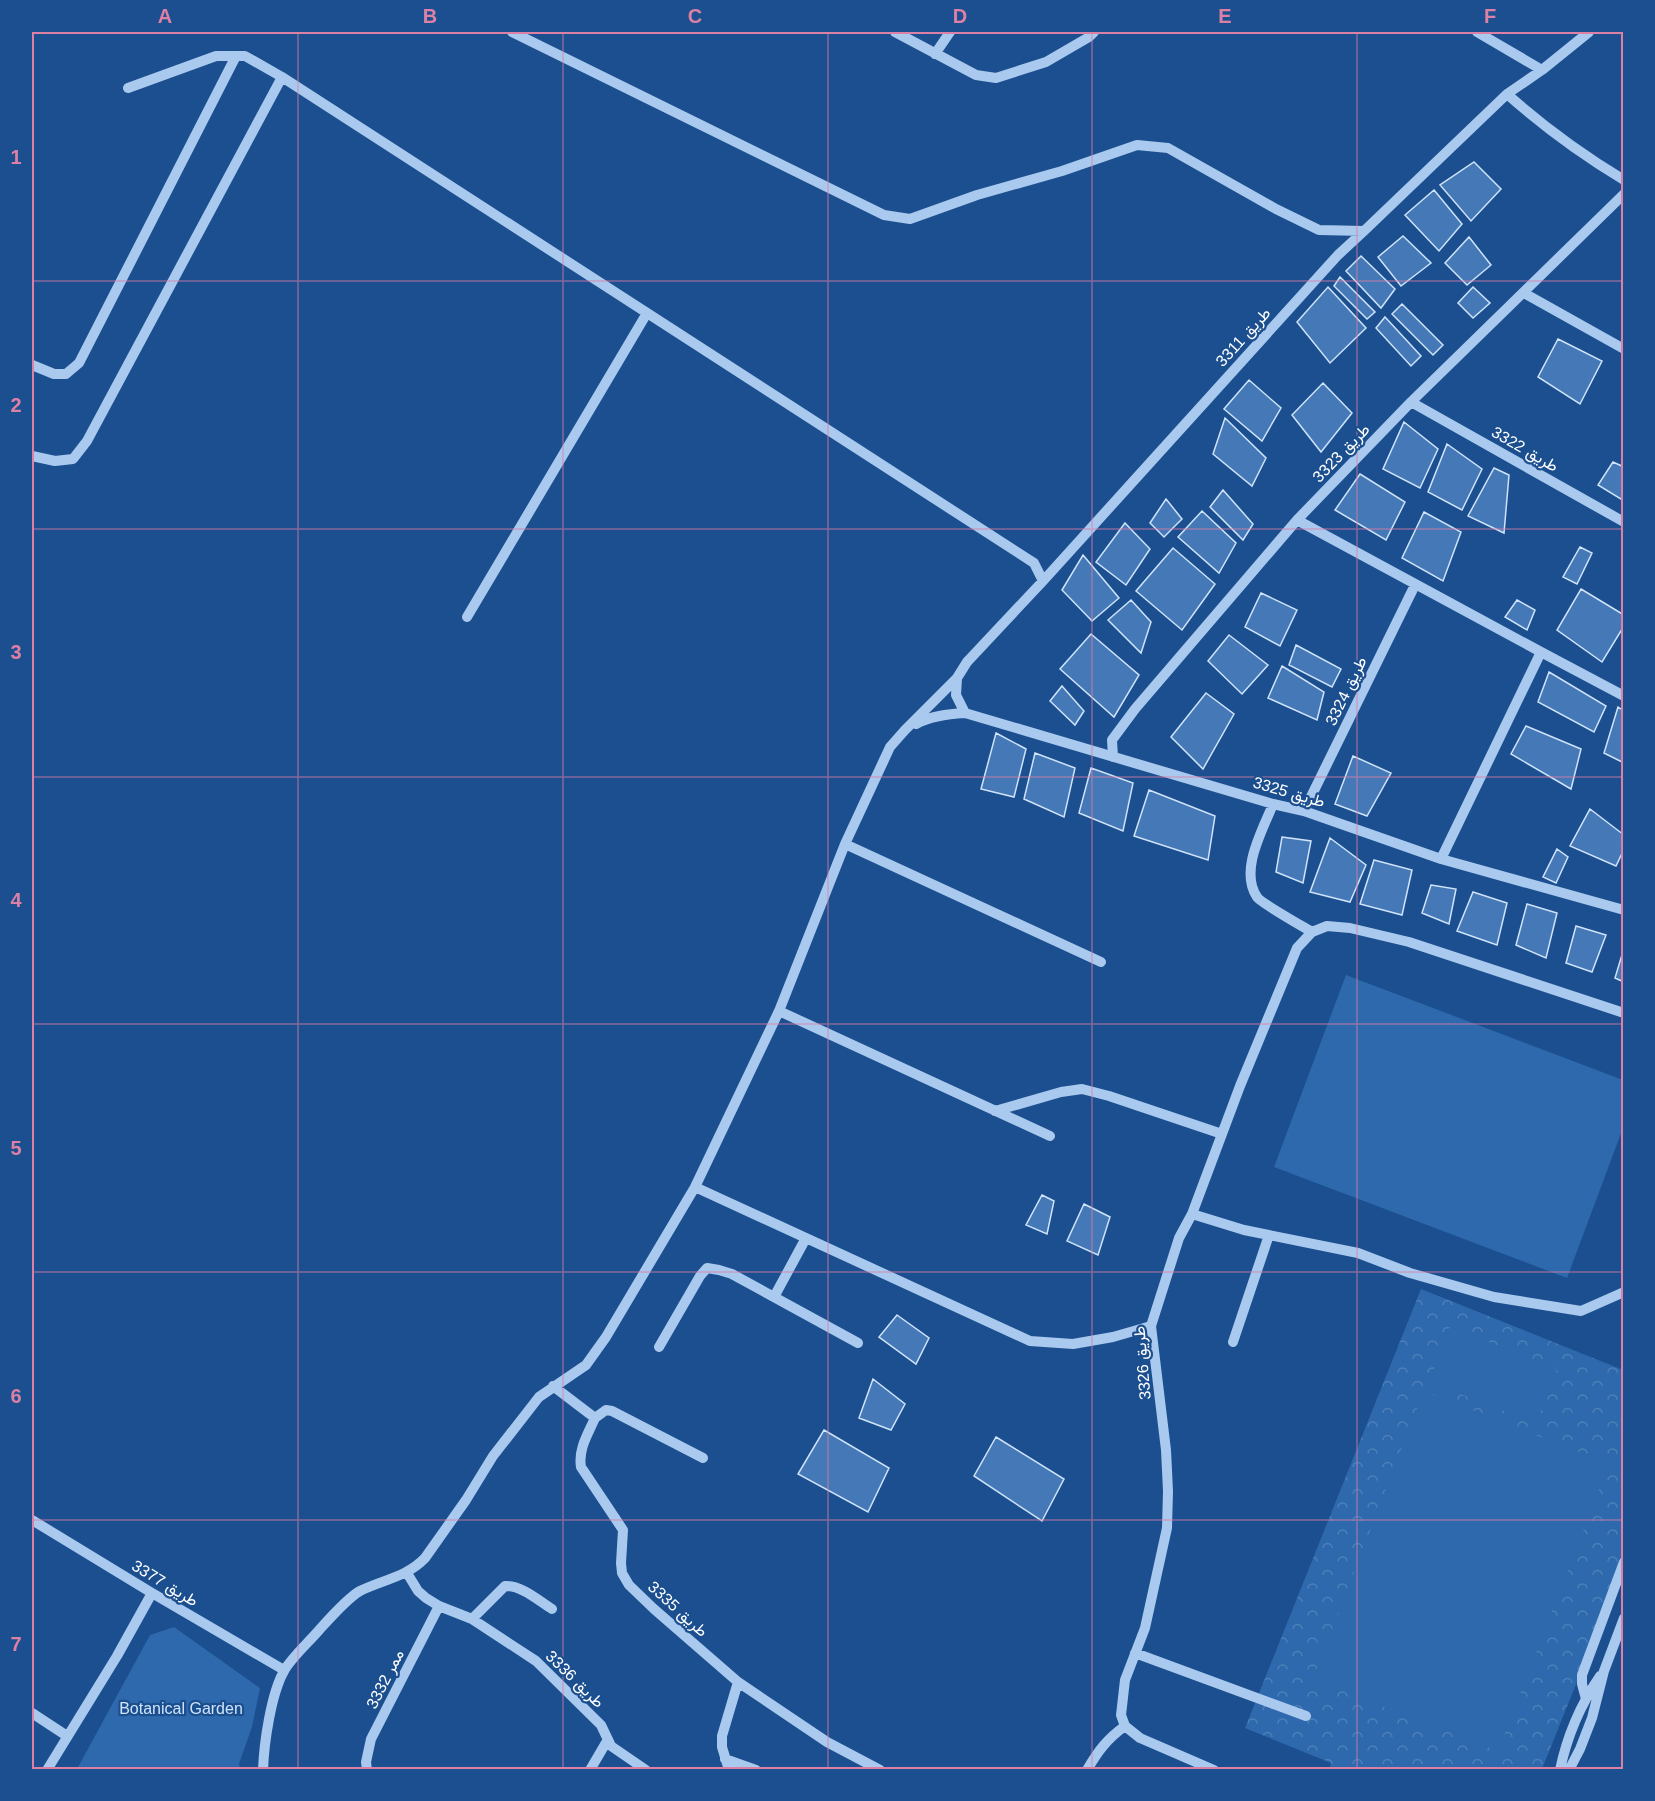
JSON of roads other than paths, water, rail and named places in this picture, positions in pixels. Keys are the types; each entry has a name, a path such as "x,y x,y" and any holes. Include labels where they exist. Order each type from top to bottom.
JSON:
{"street":[{"path":"512,32 884,215 910,219 977,195 1062,171 1137,145 1168,148 1276,209 1319,230 1364,231"},
{"path":"895,32 976,75 996,78 1046,62 1094,32"},
{"path":"935,54 950,32"},
{"path":"1477,32 1542,70"},
{"name":"طريق 3311","path":"407,1573 425,1558 466,1500 493,1456 539,1397 586,1365 606,1337 695,1187 779,1011 845,843 890,747 957,678 967,662 1338,255 1507,94 1542,70 1589,32"},
{"path":"128,88 216,56 245,56 282,77 1034,563 1043,581"},
{"path":"32,365 54,374 66,375 79,363 236,56"},
{"path":"32,456 55,461 72,459 87,441 282,77"},
{"path":"1507,94 1544,126 1623,180"},
{"name":"طريق 3323","path":"1113,757 1112,740 1135,709 1297,520 1411,402 1623,194"},
{"path":"1524,293 1623,349"},
{"path":"467,617 647,313"},
{"name":"طريق 3322","path":"1411,402 1623,522"},
{"path":"1297,520 1623,696"},
{"name":"طريق 3324","path":"1304,811 1415,585"},
{"path":"1442,859 1540,652"},
{"path":"905,730 933,717 964,713 956,695 957,678"},
{"name":"طريق 3325","path":"964,713 1273,804 1304,811 1442,859 1623,910"},
{"path":"1273,804 1252,857 1249,877 1257,898 1311,932 1327,926 1350,928 1409,942 1623,1013"},
{"path":"845,843 1101,962"},
{"name":"طريق 3326","path":"1125,1726 1121,1715 1125,1680 1145,1628 1167,1528 1166,1450 1151,1326 1179,1238 1192,1214 1298,948 1311,932"},
{"path":"779,1011 1050,1136"},
{"path":"995,1111 1061,1092 1082,1089 1222,1134"},
{"path":"695,1187 1030,1341 1073,1344 1113,1337 1151,1326"},
{"path":"1192,1214 1244,1230 1358,1253 1410,1273 1494,1298 1581,1311 1623,1292"},
{"path":"1233,1342 1269,1235"},
{"path":"774,1297 806,1238"},
{"path":"659,1347 700,1276 707,1268 732,1274 858,1343"},
{"path":"554,1386 595,1418 606,1410 612,1411 703,1458"},
{"name":"طريق 3335","path":"595,1418 579,1457 581,1467 623,1530 621,1563 625,1579 654,1609 738,1682 858,1764 880,1770"},
{"name":"طريق 3377","path":"32,1520 284,1670"},
{"path":"1586,1699 1582,1675 1623,1562"},
{"path":"263,1770 264,1746 275,1697 284,1670 327,1621 358,1592 407,1573"},
{"name":"طريق 3336","path":"407,1573 418,1591 439,1606 472,1619 536,1661 601,1725 607,1741 617,1751 646,1770"},
{"path":"472,1619 505,1586 517,1587 552,1609"},
{"path":"47,1770 117,1656 152,1593"},
{"name":"ممر 3332","path":"367,1770 366,1762 371,1739 439,1606"},
{"path":"1569,1770 1592,1718 1604,1671 1623,1618"},
{"path":"1135,1653 1306,1716"},
{"path":"1560,1770 1570,1735 1586,1699 1604,1671"},
{"path":"738,1682 722,1736 722,1747 727,1764 756,1770"},
{"path":"32,1713 67,1736"},
{"path":"1087,1770 1099,1749 1110,1736 1125,1726 1140,1738 1214,1770"},
{"path":"590,1770 607,1741"}],"park label":[{"name":"Botanical Garden","path":"181,1708"}]}
